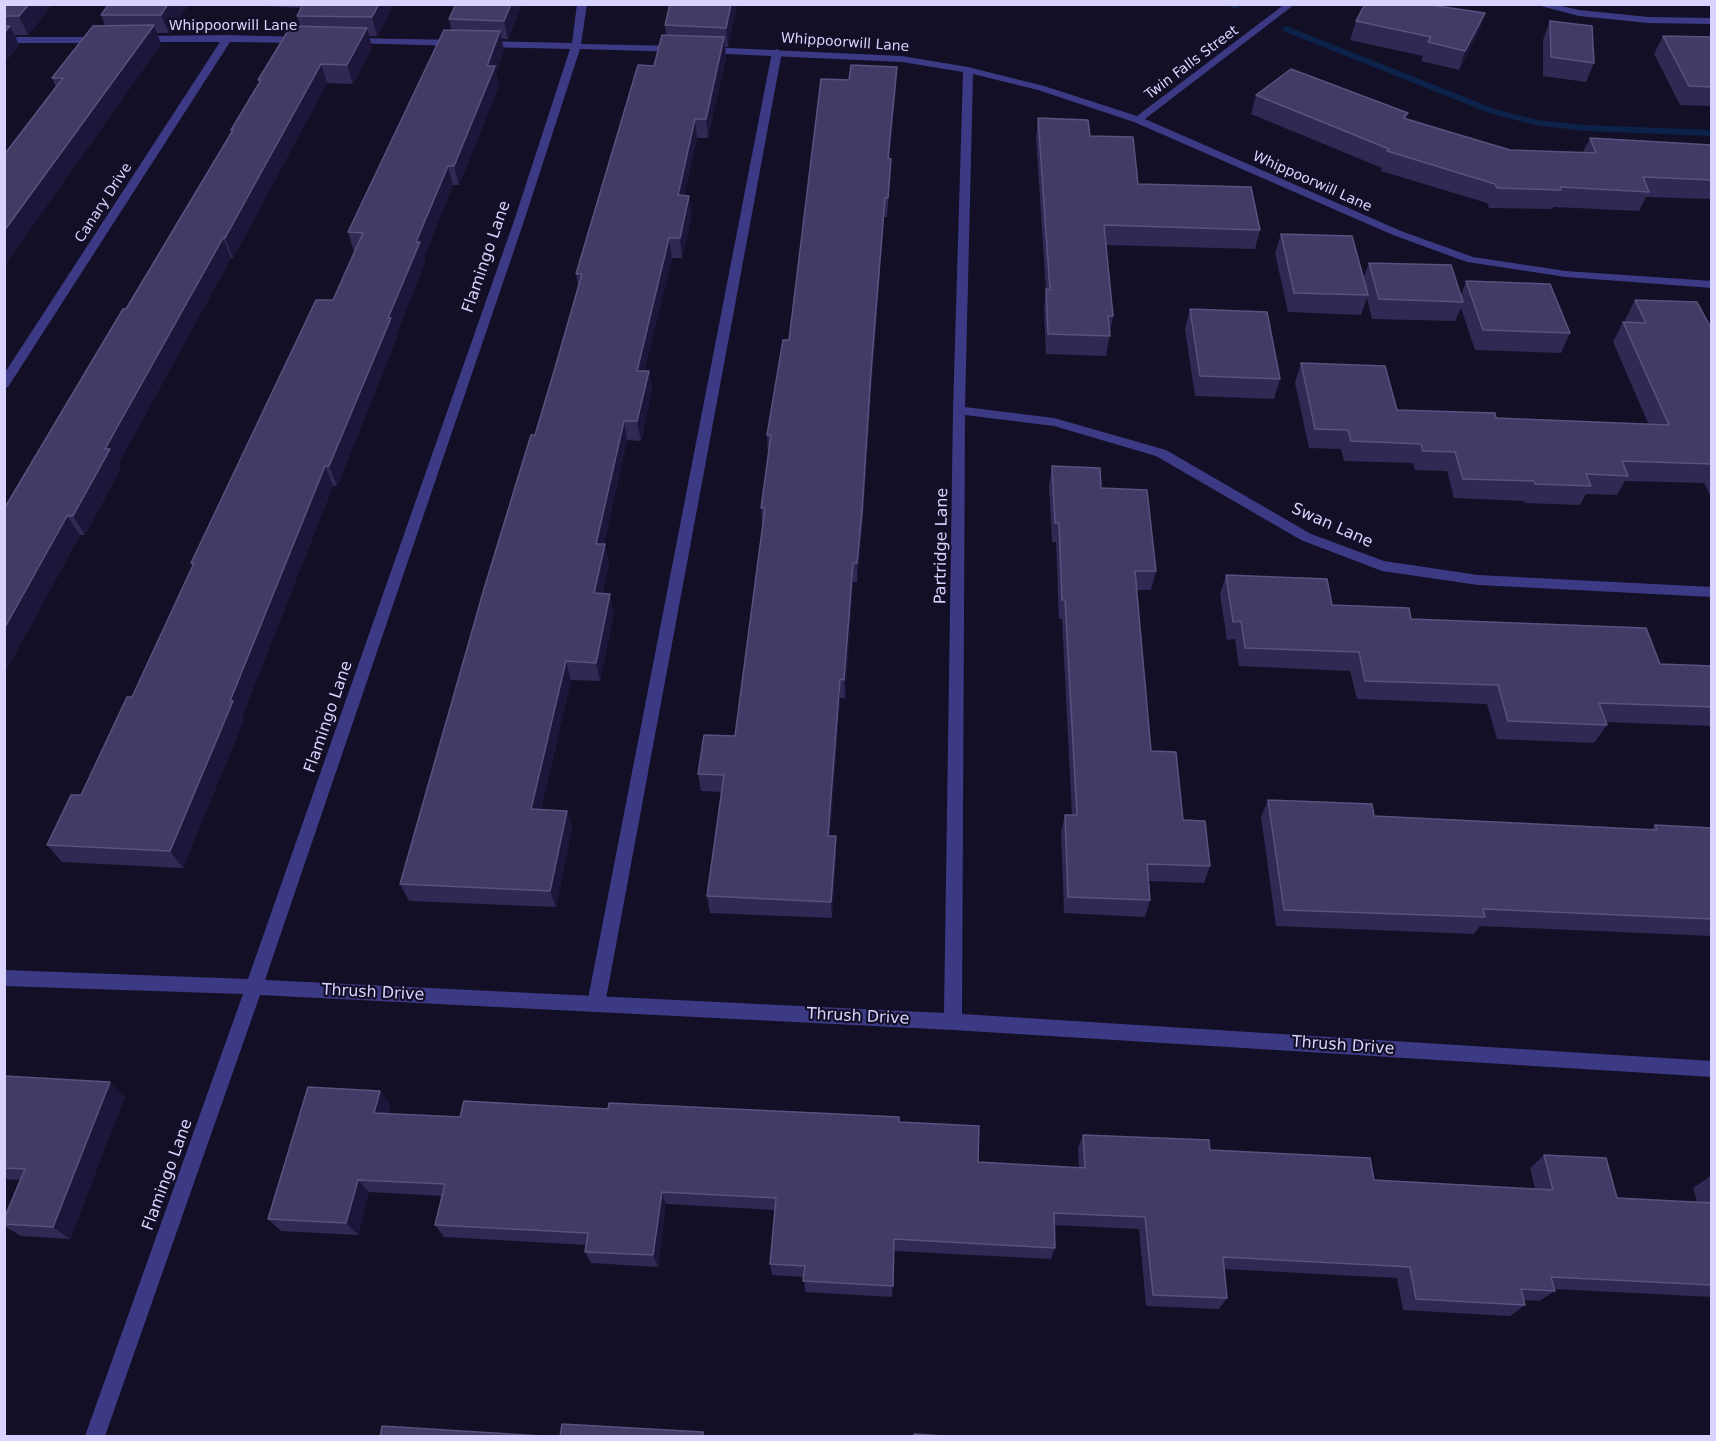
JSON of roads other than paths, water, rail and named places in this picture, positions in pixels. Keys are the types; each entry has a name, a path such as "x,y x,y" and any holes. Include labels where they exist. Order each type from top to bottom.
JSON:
{"street":[{"name":"Flamingo Lane","path":"95,1437 254,987 519,220 576,46 582,4"},
{"name":"Twin Falls Street","path":"1138,120 1291,4"},
{"path":"1537,4 1579,13 1648,20 1712,21"},
{"name":"Canary Drive","path":"4,384 228,38"},
{"path":"4,40 110,39"},
{"name":"Whippoorwill Lane","path":"122,39 312,40"},
{"name":"Whippoorwill Lane","path":"336,41 777,52 902,59 968,70 1041,88 1138,120 1397,234 1471,260 1566,274 1647,278 1712,285"},
{"path":"596,1004 777,52"},
{"name":"Partridge Lane","path":"953,1022 959,410 968,70"},
{"name":"Swan Lane","path":"959,410 1054,422 1161,453 1306,537 1383,566 1478,580 1712,592"},
{"name":"Thrush Drive","path":"4,978 254,987 953,1022 1712,1070"}],"waterway":[{"path":"1228,4 1235,7"},
{"path":"1286,29 1492,111 1537,123 1585,128 1712,133"}]}
